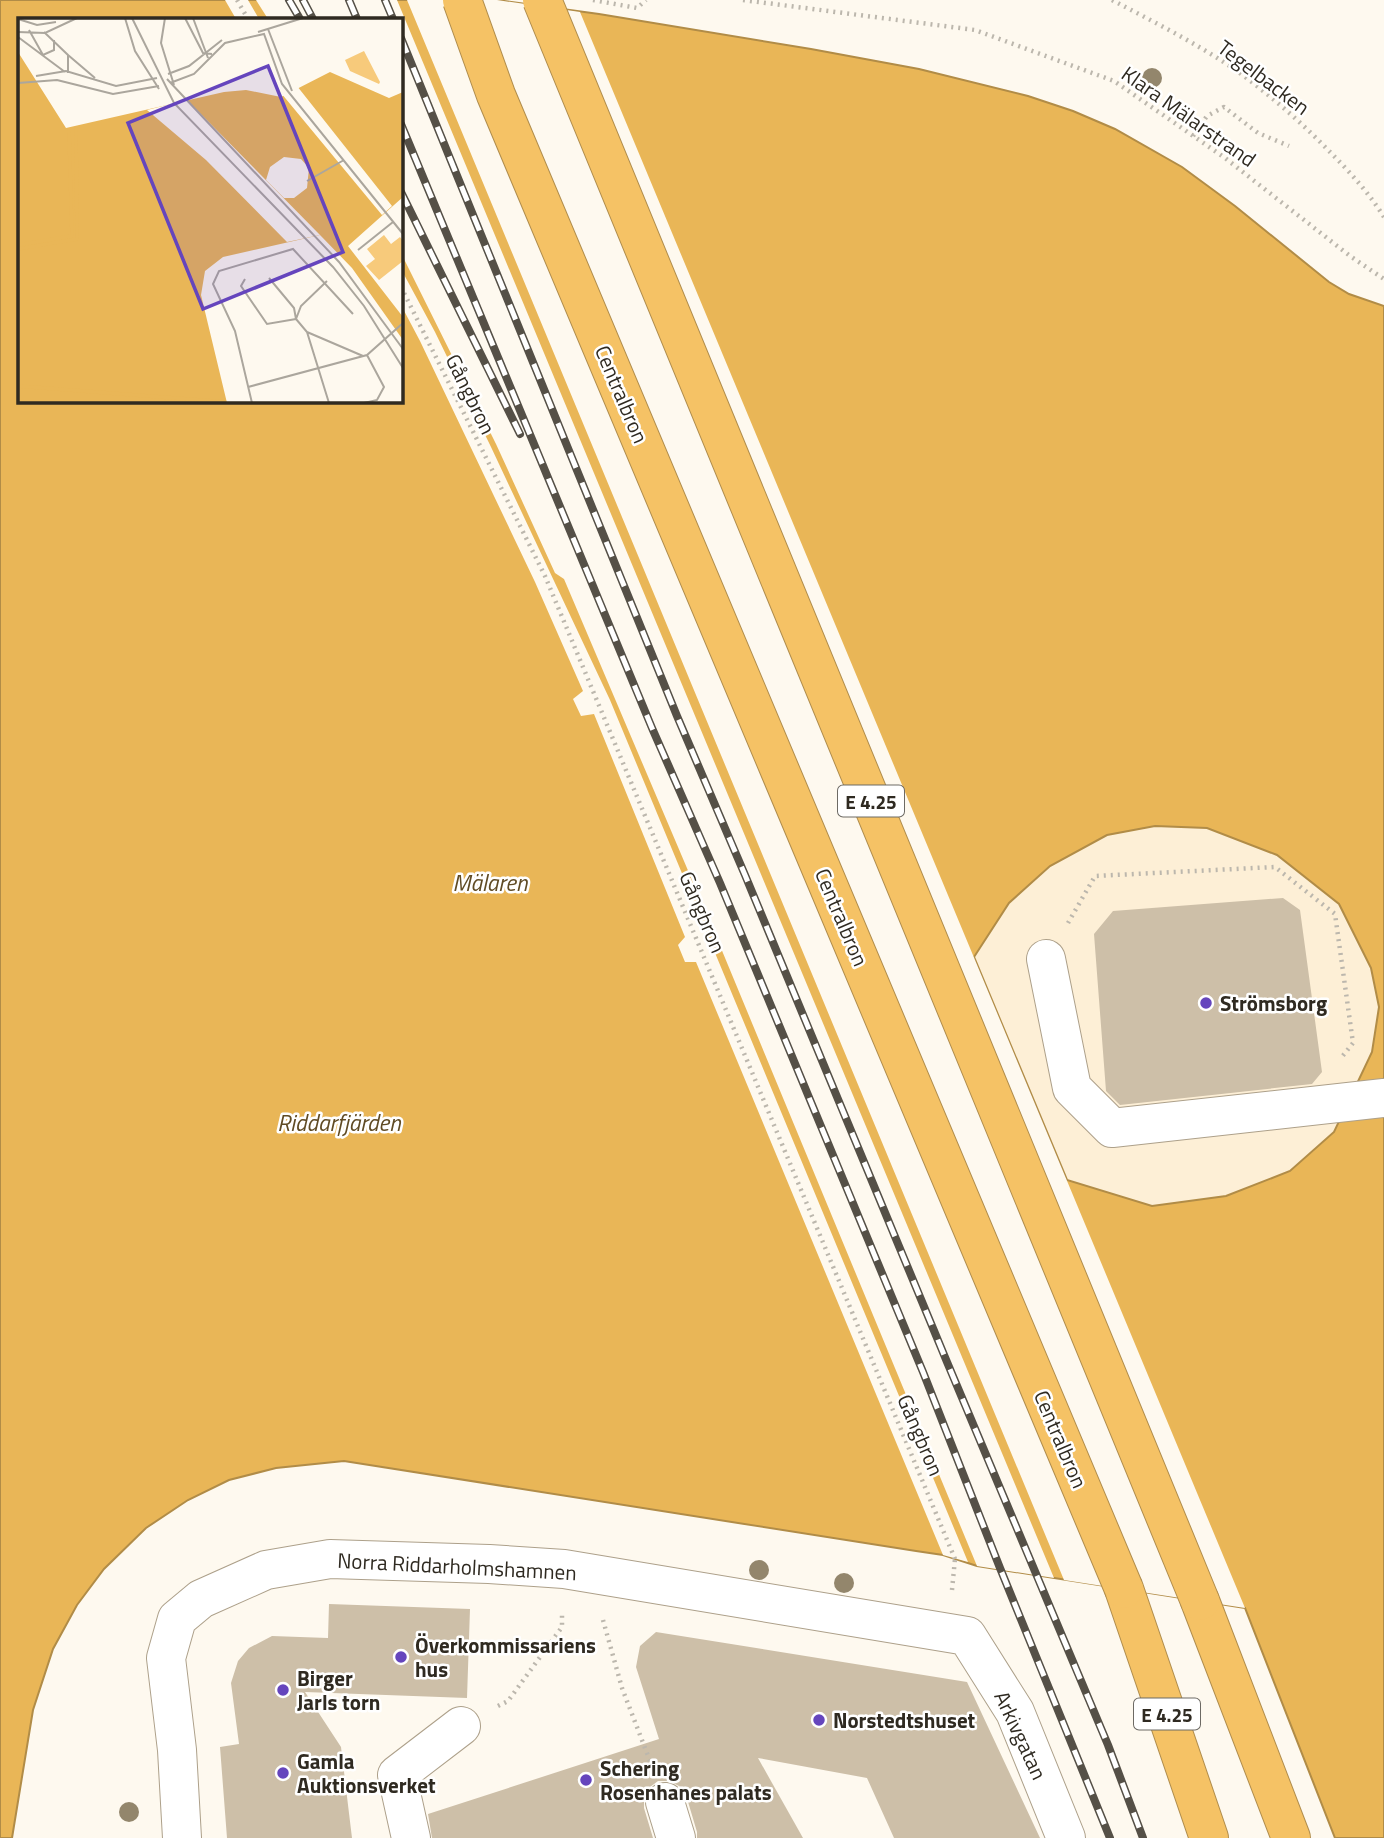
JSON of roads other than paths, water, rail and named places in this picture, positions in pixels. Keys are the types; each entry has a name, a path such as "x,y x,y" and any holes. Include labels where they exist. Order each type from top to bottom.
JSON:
{"highway":[{"name":"Centralbron","path":"462,0 496,95 1124,1589 1209,1838"},
{"name":"E 4.25","path":"542,0 1200,1601 1291,1838"}],"street":[{"path":"1046,960 1072,1088 1112,1128 1384,1098"},
{"name":"Norra Riddarholmshamnen","path":"182,1838 177,1750 166,1658 177,1619 201,1599 266,1570 330,1559 564,1569 967,1636"},
{"name":"Arkivgatan","path":"967,1636 1015,1712 1066,1838"},
{"path":"411,1838 397,1775 461,1726"},
{"path":"665,1801 676,1838"}],"water":[{"name":"Mälaren","path":"0,0 497,0 599,14 919,69 1028,96 1115,129 1182,167 1329,282 1349,294 1384,306 1384,1838 1335,1838 1245,1608 977,1566 943,1555 344,1461 276,1468 229,1480 188,1500 146,1528 104,1569 77,1605 53,1649 33,1710 12,1838 0,1838","holes":["1155,826 1207,828 1277,855 1339,904 1371,968 1379,1007 1372,1052 1334,1132 1290,1171 1226,1196 1152,1206 1067,1180 974,957 1009,903 1050,866 1107,835"]}],"railway":[{"path":"289,0 299,18"},
{"path":"303,0 312,18"},
{"path":"349,0 357,18"},
{"path":"385,0 393,18"},
{"path":"402,40 677,716 1108,1745 1143,1838"},
{"path":"402,126 923,1372 1110,1838"},
{"path":"402,194 520,434"}],"place":[{"name":"Strömsborg","path":"1206,1003"},
{"name":"Överkommissariens hus","path":"401,1657"},
{"name":"Birger Jarls torn","path":"283,1690"},
{"name":"Norstedtshuset","path":"819,1720"},
{"name":"Gamla Auktionsverket","path":"283,1773"},
{"name":"Schering Rosenhanes palats","path":"586,1780"}],"water label":[{"name":"Riddarfjärden","path":"339,1122"}]}
